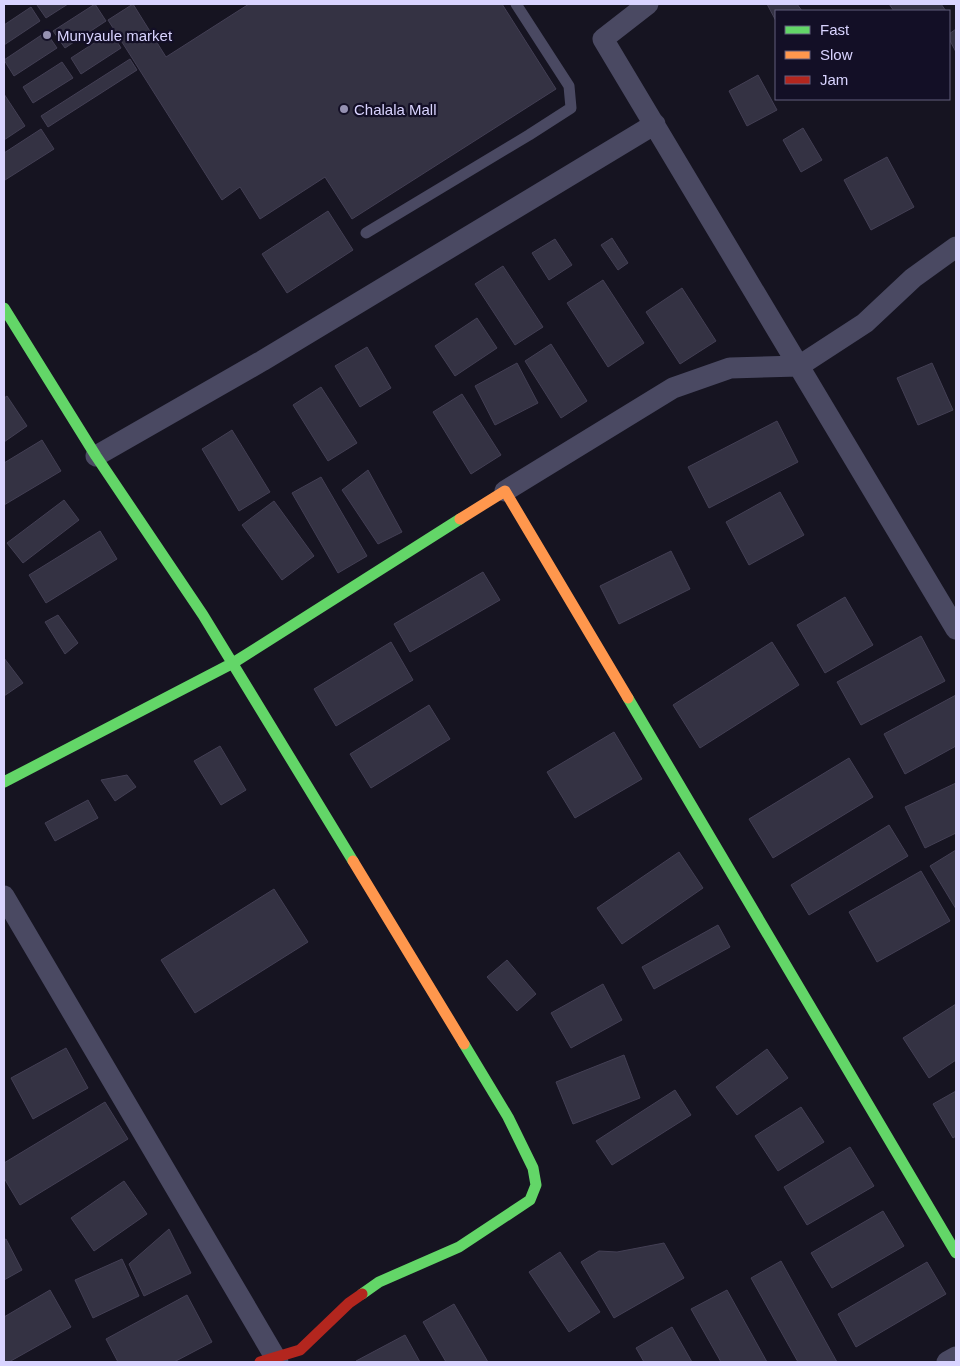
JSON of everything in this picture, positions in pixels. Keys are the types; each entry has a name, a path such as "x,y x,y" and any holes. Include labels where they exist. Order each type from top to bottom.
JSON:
{"street":[{"path":"648,4 602,39 655,124 956,628"},
{"path":"96,456 262,361 655,124"},
{"path":"4,782 233,664 505,491 673,388 730,368 799,366 848,336 914,278 956,247"},
{"path":"4,308 96,456 203,615 508,1117 533,1168 536,1185 530,1200 459,1247 379,1282 349,1303 300,1350 270,1360 4,896"},
{"path":"505,491 956,1253"},
{"path":"947,1362 956,1357"}],"lane":[{"path":"366,233 571,108 569,86 516,4"}],"building":[{"path":"68,4 46,18 37,5"},
{"path":"95,4 106,21 65,48 53,31"},
{"name":"Chalala Mall","path":"133,4 166,57 249,4 502,4 556,89 352,219 325,177 260,219 240,187 222,200 108,20"},
{"path":"767,4 797,4 801,10 775,10 775,19"},
{"path":"889,4 941,4 945,10 893,10"},
{"path":"31,7 40,21 4,45 4,25"},
{"path":"956,29 956,52 950,41 950,33"},
{"path":"46,32 57,48 14,76 4,60"},
{"path":"111,32 121,48 81,74 71,58"},
{"path":"130,59 137,70 48,127 41,116"},
{"path":"62,62 73,78 33,103 23,87"},
{"path":"758,75 777,110 747,126 729,91"},
{"path":"4,94 25,126 4,140"},
{"path":"803,128 822,160 801,172 783,140"},
{"path":"41,129 54,149 5,180 4,153"},
{"path":"887,157 914,207 871,230 844,180"},
{"path":"328,211 353,250 287,293 262,254"},
{"path":"612,238 628,263 618,270 601,245"},
{"path":"555,239 572,265 549,280 532,253"},
{"path":"503,266 543,327 515,345 475,284"},
{"path":"603,280 644,343 608,367 567,303"},
{"path":"682,288 716,341 680,364 646,312"},
{"path":"477,318 497,348 455,376 435,346"},
{"path":"551,344 587,401 561,418 525,361"},
{"path":"367,347 391,388 360,407 335,366"},
{"path":"517,363 538,403 495,425 475,386"},
{"path":"932,363 953,410 918,425 897,378"},
{"path":"321,387 357,443 328,461 293,405"},
{"path":"462,394 501,455 471,474 433,412"},
{"path":"7,396 27,426 4,442 4,398"},
{"path":"777,421 798,462 709,508 688,467"},
{"path":"232,430 270,492 239,511 202,449"},
{"path":"42,440 61,471 4,505 4,463"},
{"path":"368,470 402,532 378,544 342,490"},
{"path":"321,477 367,556 338,573 292,493"},
{"path":"780,492 804,535 749,565 726,522"},
{"path":"64,500 79,520 23,563 7,543"},
{"path":"274,501 314,556 282,580 242,525"},
{"path":"100,531 117,559 46,603 29,575"},
{"path":"671,551 690,589 619,624 600,586"},
{"path":"483,572 500,600 410,652 394,624"},
{"path":"845,597 873,645 825,673 797,625"},
{"path":"58,615 78,643 65,654 45,622"},
{"path":"921,636 945,681 861,725 837,682"},
{"path":"391,642 413,680 336,726 314,689"},
{"path":"772,642 799,685 700,748 673,705"},
{"path":"4,658 23,683 4,696"},
{"path":"956,695 956,746 905,774 884,734"},
{"path":"429,705 450,739 371,788 350,754"},
{"path":"614,732 642,779 575,818 547,772"},
{"path":"220,746 246,790 221,805 194,761"},
{"path":"849,758 873,797 773,858 749,819"},
{"path":"127,775 136,787 115,801 101,780"},
{"path":"956,783 956,833 925,848 905,807"},
{"path":"88,800 98,818 55,841 45,823"},
{"path":"889,825 908,856 809,915 791,885"},
{"path":"956,850 956,909 930,866"},
{"path":"679,852 703,888 622,944 597,908"},
{"path":"921,871 950,921 877,962 849,912"},
{"path":"274,889 308,942 195,1013 161,960"},
{"path":"718,925 730,947 654,989 642,967"},
{"path":"507,960 536,994 517,1011 487,977"},
{"path":"603,984 622,1020 571,1048 551,1013"},
{"path":"956,1004 956,1060 929,1078 903,1038"},
{"path":"66,1048 88,1088 33,1119 11,1078"},
{"path":"767,1049 788,1078 737,1115 716,1087"},
{"path":"624,1055 640,1098 573,1124 556,1082"},
{"path":"675,1090 691,1115 612,1165 596,1141"},
{"path":"956,1091 956,1136 953,1138 933,1104"},
{"path":"105,1102 128,1139 20,1205 4,1178 4,1163"},
{"path":"801,1107 824,1142 778,1171 755,1136"},
{"path":"850,1147 874,1186 807,1225 784,1187"},
{"path":"124,1181 147,1214 94,1251 71,1218"},
{"path":"883,1211 904,1246 832,1288 811,1253"},
{"path":"169,1229 191,1273 144,1296 129,1264"},
{"path":"6,1239 22,1270 4,1280 4,1240"},
{"path":"664,1243 684,1278 614,1318 581,1262 599,1251 617,1252"},
{"path":"560,1252 600,1312 569,1332 529,1272"},
{"path":"122,1259 139,1296 93,1318 75,1280"},
{"path":"781,1261 837,1362 798,1362 751,1278"},
{"path":"927,1262 946,1294 856,1347 838,1314"},
{"path":"50,1290 71,1327 9,1362 4,1362 4,1317"},
{"path":"727,1290 767,1362 721,1362 691,1309"},
{"path":"187,1295 212,1342 174,1362 118,1362 106,1339"},
{"path":"454,1304 488,1362 446,1362 423,1322"},
{"path":"672,1327 692,1362 644,1362 636,1348"},
{"path":"405,1335 420,1362 356,1362 356,1361"}],"traffic: fast":[{"path":"4,308 96,456 203,615 353,861"},
{"path":"4,782 233,663 460,519"},
{"path":"628,698 956,1253"},
{"path":"362,1294 379,1282 459,1247 530,1200 536,1185 533,1168 508,1117 464,1044"}],"traffic: slow":[{"path":"460,519 505,491 628,698"},
{"path":"353,861 464,1044"}],"traffic: jam":[{"path":"260,1362 300,1350 349,1303 362,1294"}],"place":[{"name":"Munyaule market","path":"47,35"},
{"name":"Chalala Mall","path":"344,109"}]}
